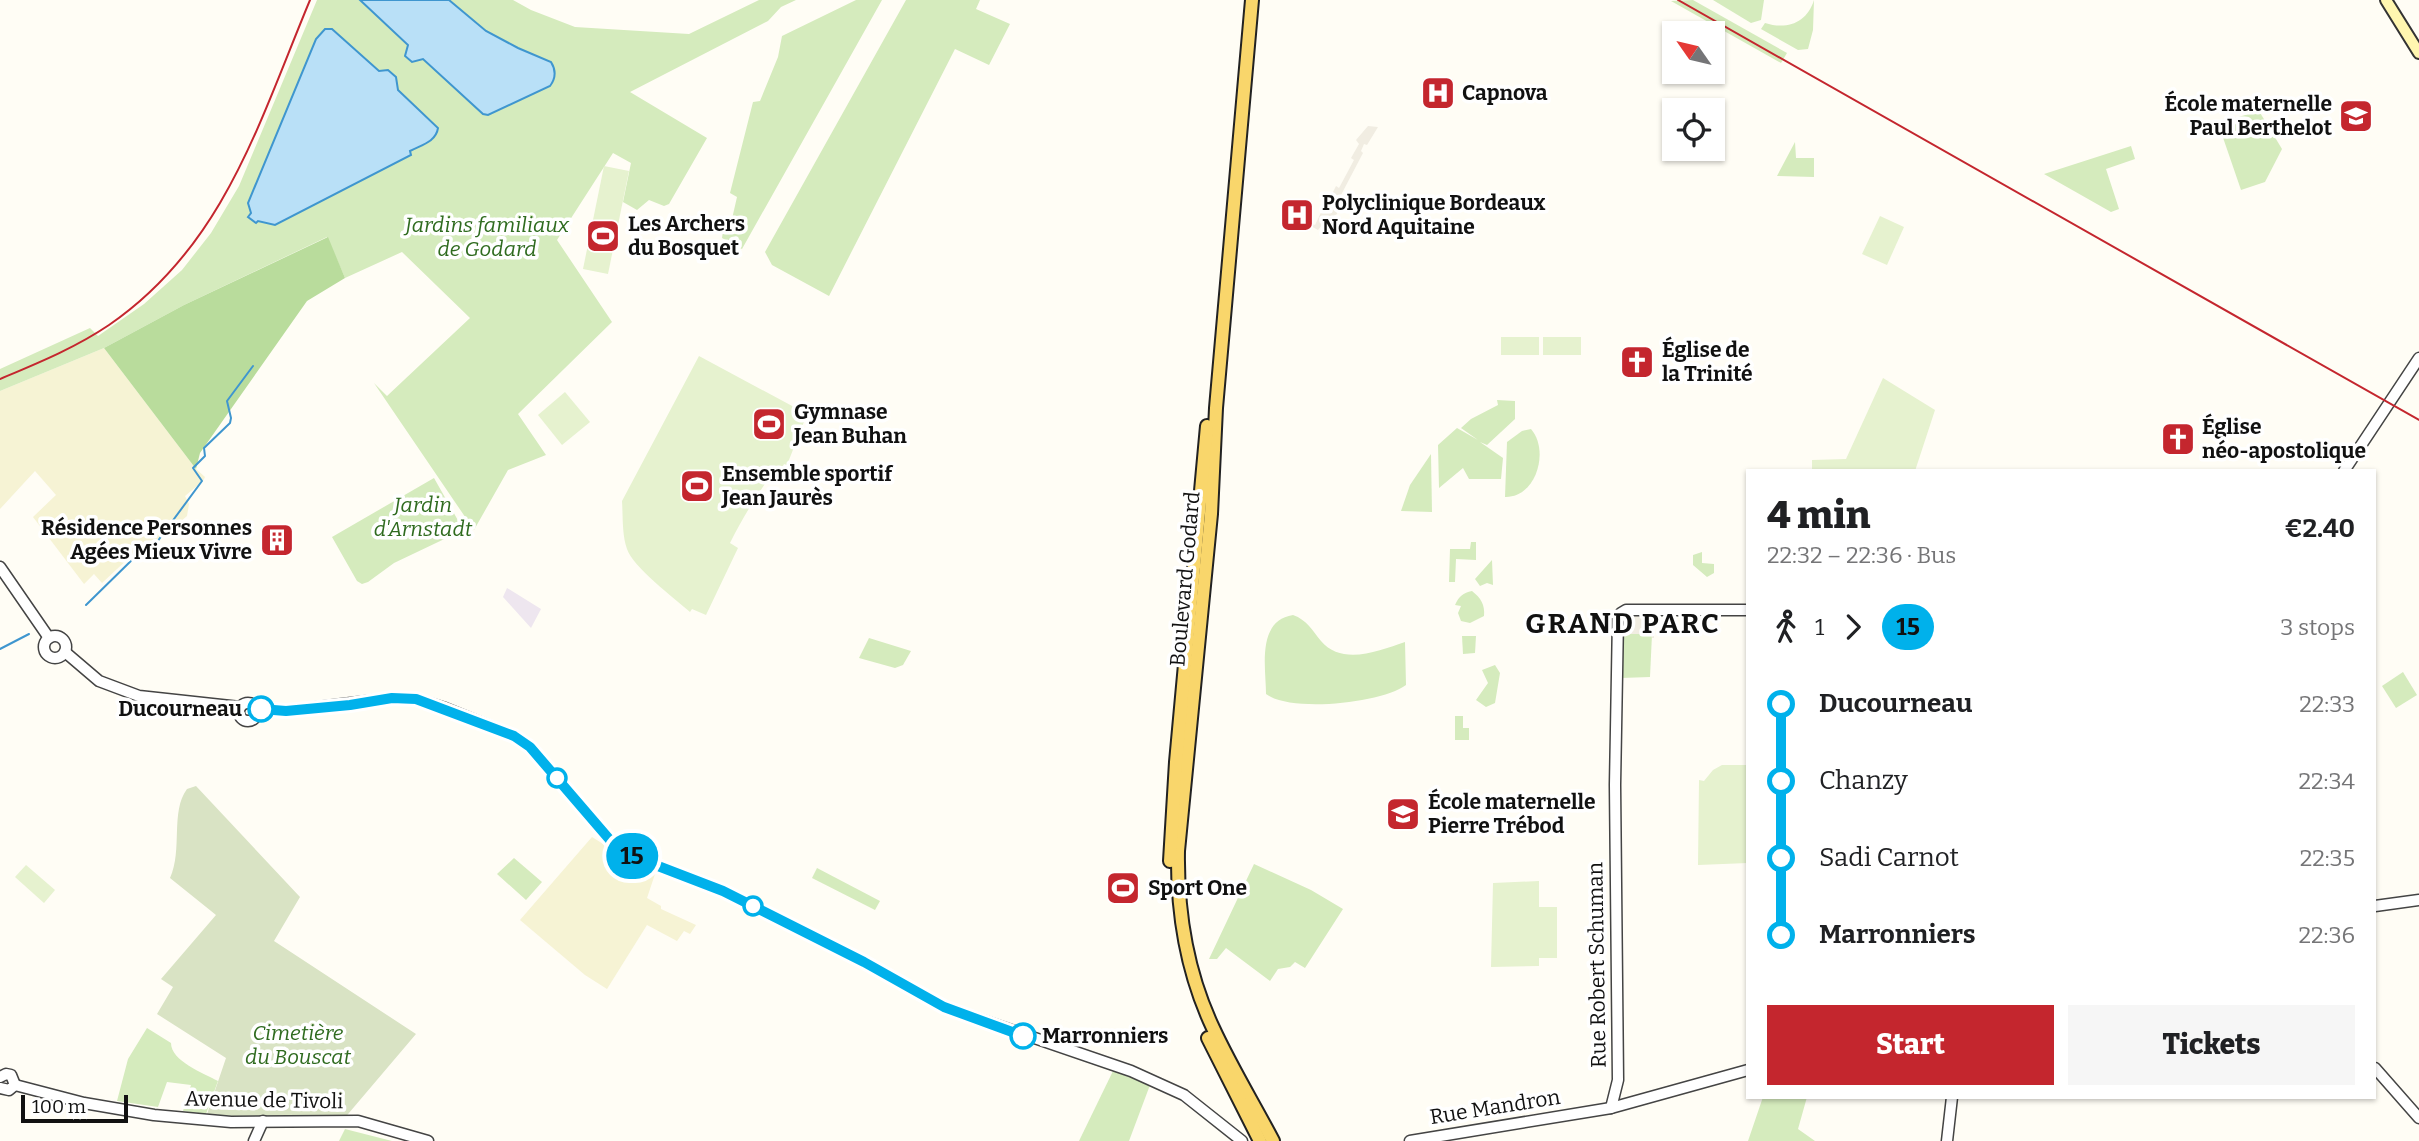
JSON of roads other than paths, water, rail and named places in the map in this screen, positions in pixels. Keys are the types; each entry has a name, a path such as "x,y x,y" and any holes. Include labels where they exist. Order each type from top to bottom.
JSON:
{"main road":[{"name":"Boulevard Godard","path":"1244,0 1176,762 1170,873 1175,934 1191,994 1204,1030 1260,1141"},
{"name":"Boulevard Godard","path":"1252,0 1216,408 1211,514 1178,864 1183,932 1198,992 1228,1060 1273,1141"},
{"path":"2386,0 2419,53"}],"street":[{"path":"2345,469 2419,358"},
{"path":"0,567 49,638"},
{"name":"Rue Robert Schuman","path":"1611,1108 1618,1080 1615,661 1618,618 1626,610 1746,610"},
{"path":"49,638 62,638 66,645 65,652 57,657 49,656 44,647 49,638"},
{"path":"65,652 99,681 139,696 240,707 248,703 256,709 286,711 392,698 416,699 514,736 530,747 610,840 632,856 723,891 864,962 944,1007 1131,1072 1184,1095 1242,1141"},
{"path":"240,707 240,715 246,721 255,718 256,709"},
{"path":"2376,906 2419,900"},
{"path":"2376,1069 2415,1114"},
{"name":"Rue Mandron","path":"1410,1141 1611,1108 1746,1071"},
{"path":"0,1077 11,1075 15,1085 9,1090 0,1088"},
{"name":"Avenue de Tivoli","path":"15,1085 118,1110 205,1120 358,1121 428,1141"},
{"path":"1947,1141 1952,1099"},
{"path":"254,1141 263,1121"}],"water":[{"path":"360,0 449,0 486,31 551,62 553,80 550,86 488,115 483,114 423,59 412,62 405,56 408,45"},
{"path":"325,29 332,29 379,71 388,70 396,77 398,90 438,128 437,133 410,151 411,155 275,225 258,221 256,223 248,217 251,213 248,203 316,39"}],"waterway":[{"path":"86,605 137,555 157,542 202,481 193,468 205,456 204,448 230,423 227,401 253,366"},
{"path":"0,649 29,634"}],"tram line":[{"path":"0,379 70,348 109,325 149,293 182,258 210,220 233,179 254,136 310,0"},
{"path":"1678,0 2419,420"}],"place":[{"name":"Capnova","path":"1438,93"},
{"name":"École maternelle Paul Berthelot","path":"2356,116"},
{"name":"Polyclinique Bordeaux Nord Aquitaine","path":"1297,215"},
{"name":"Les Archers du Bosquet","path":"603,236"},
{"name":"Église de la Trinité","path":"1637,362"},
{"name":"Gymnase Jean Buhan","path":"769,424"},
{"name":"Église néo-apostolique","path":"2178,439"},
{"name":"Ensemble sportif Jean Jaurès","path":"697,486"},
{"name":"Résidence Personnes Agées Mieux Vivre","path":"277,540"},
{"name":"Ducourneau","path":"261,709"},
{"name":"École maternelle Pierre Trébod","path":"1403,814"},
{"name":"Sport One","path":"1123,888"},
{"name":"Marronniers","path":"1023,1036"}],"district":[{"name":"GRAND PARC","path":"1623,623"}],"park label":[{"name":"Jardins familiaux de Godard","path":"487,237"},
{"name":"Jardin d'Arnstadt","path":"423,517"},
{"name":"Cimetière du Bouscat","path":"298,1045"}]}
